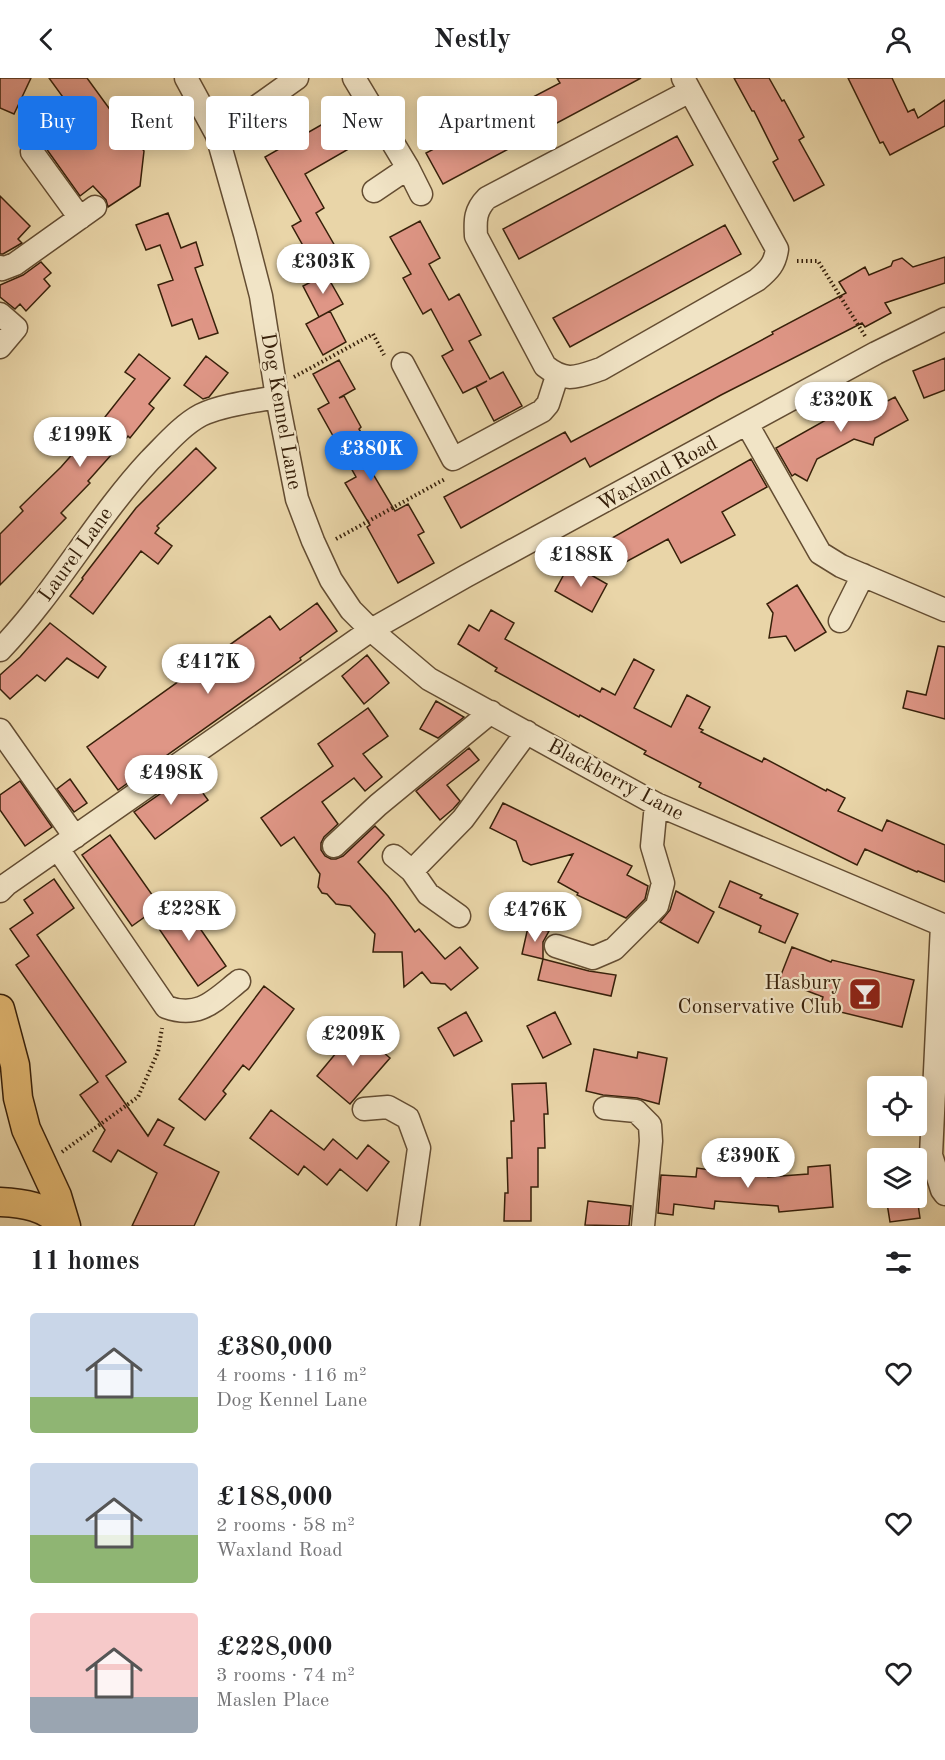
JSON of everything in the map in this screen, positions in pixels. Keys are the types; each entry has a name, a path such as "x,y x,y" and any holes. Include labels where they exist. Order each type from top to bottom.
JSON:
{"main road":[{"path":"0,1009 15,1065 18,1098 24,1119 41,1164 57,1196 64,1226"},
{"path":"0,1202 31,1206 44,1211 64,1226"}],"street":[{"name":"Dog Kennel Lane","path":"186,78 206,115"},
{"path":"272,96 297,78"},
{"path":"354,78 421,194"},
{"path":"687,84 777,249 775,260 770,269 757,280 601,369 582,375 556,376 545,366 476,236 475,218 478,207 487,198 687,84"},
{"name":"Dog Kennel Lane","path":"221,150 261,296 276,392 297,499 331,580 351,610 371,630"},
{"path":"0,267 2,269 15,264 88,212 32,152"},
{"path":"374,191 408,168"},
{"path":"0,314 16,328 0,346"},
{"name":"Waxland Road","path":"0,891 371,630 876,353 945,319"},
{"path":"403,364 453,459 542,411 548,404 556,376"},
{"name":"Laurel Lane","path":"0,650 64,573 106,510 170,439 201,415 276,392"},
{"path":"747,424 820,553 842,566 945,610"},
{"path":"840,621 863,575"},
{"name":"Blackberry Lane","path":"371,630 429,679 656,804 944,925"},
{"path":"334,846 378,805 491,712"},
{"path":"0,730 166,1007 181,1012 209,1006 239,981"},
{"path":"412,871 463,819 527,732"},
{"path":"556,946 593,958 614,949 657,906 663,883 652,846 656,804"},
{"path":"394,856 412,871 428,894 459,916"},
{"path":"944,925 940,1078 931,1155 945,1194"},
{"path":"364,1109 388,1107 408,1118 419,1148 408,1226"},
{"path":"605,1108 636,1111 650,1125 651,1141 644,1226"}],"path":[{"path":"775,260 818,261 876,353"},
{"path":"276,392 373,334 392,370 403,364"},
{"path":"317,549 451,475 453,459"},
{"path":"41,1164 72,1146 138,1097 158,1052 166,1007"}],"building":[{"path":"0,78 31,78 22,96 18,96 18,106 14,114 0,108"},
{"path":"49,78 87,78 109,108 109,150 144,151 140,186 108,207 106,200 93,186 80,196 47,150 97,150 97,96 62,96"},
{"path":"557,78 641,78 557,123 557,96 535,96 560,83"},
{"path":"734,78 769,78 804,137 799,140 824,185 794,201 773,162 778,159 754,111"},
{"path":"848,78 892,78 908,112 914,109 918,118 945,100 945,126 890,155 883,142 880,143"},
{"path":"321,125 321,150 347,150 305,174 324,208 316,213 339,253 315,267 292,226 301,221 265,157 277,150 309,150 309,132"},
{"path":"677,136 693,165 519,259 503,229"},
{"path":"432,150 507,150 443,184 426,153"},
{"path":"0,196 30,226 18,239 22,243 3,254 0,254"},
{"path":"168,213 181,248 196,242 203,265 195,268 218,333 199,339 192,319 172,326 158,285 173,280 160,245 146,250 136,225"},
{"path":"420,221 440,258 429,264 449,300 459,294 481,335 469,341 490,379 503,372 522,406 494,421 476,387 487,381 463,393 442,356 453,350 431,309 423,314 403,278 411,274 390,237"},
{"path":"725,225 741,254 570,347 553,318"},
{"path":"945,257 945,283 885,303 891,313 865,327 862,323 721,395 590,467 585,458 461,528 444,497 565,432 571,442 773,334 772,332 846,293 839,282 865,267 869,275 891,266 893,261 902,258 913,267"},
{"path":"41,262 51,273 44,279 50,286 26,311 20,304 15,309 0,297 0,285 23,275"},
{"path":"326,274 343,304 319,317 303,286"},
{"path":"330,311 346,342 323,355 306,324"},
{"path":"139,354 170,378 149,404 154,408 130,438 128,436 88,481 90,483 61,513 66,518 0,585 0,534 23,511 20,507 61,467 135,379 125,372"},
{"path":"206,356 228,373 209,397 203,399 184,385"},
{"path":"945,358 945,390 924,398 913,371"},
{"path":"339,360 355,389 339,398 344,396 361,427 359,429 379,463 370,469 395,511 408,504 424,532 418,535 434,563 398,583 367,527 370,525 345,483 356,477 318,409 329,403 313,374"},
{"path":"872,394 878,406 895,397 908,420 875,438 873,445 854,439 817,459 807,481 795,474 792,476 776,448"},
{"path":"196,448 216,468 157,526 159,528 155,533 172,546 158,564 141,551 93,614 70,596 136,508"},
{"path":"751,459 767,487 722,512 735,535 681,563 668,539 611,570 598,546"},
{"path":"570,563 607,584 592,612 555,591"},
{"path":"797,585 826,632 795,651 786,636 769,638 773,613 767,604"},
{"path":"317,603 337,631 300,658 301,660 118,790 87,747 270,616 280,630"},
{"path":"491,610 514,623 505,639 600,692 602,688 615,695 634,659 654,670 634,708 671,727 687,695 710,707 699,728 703,730 701,732 762,762 764,758 826,791 827,789 845,798 838,811 882,831 887,820 945,845 945,882 865,849 857,865 699,787 701,783 644,754 646,751 495,671 497,668 458,644 469,625 479,631"},
{"path":"50,623 106,667 98,678 67,658 45,681 37,675 10,699 0,689 0,675 20,657"},
{"path":"938,646 945,647 945,719 903,708 907,691 926,695"},
{"path":"367,655 389,683 364,704 342,676"},
{"path":"436,701 464,717 438,738 420,729"},
{"path":"368,708 388,736 363,754 382,777 365,791 354,778 322,802 338,824 324,837 321,850 325,856 336,859 343,856 375,826 384,835 358,862 415,932 419,929 445,959 460,947 478,968 451,990 445,984 431,983 422,972 404,987 402,952 373,952 375,934 350,906 336,904 327,894 322,893 318,887 320,874 294,837 281,846 261,818 333,766 318,744"},
{"path":"469,748 479,760 447,785 460,801 440,820 416,791"},
{"path":"189,774 208,800 155,839 134,812"},
{"path":"70,779 87,803 74,812 57,789"},
{"path":"20,781 52,827 25,846 0,810 0,795"},
{"path":"503,803 632,866 627,875 648,886 645,899 626,918 577,895 578,893 558,882 573,854 531,865 523,861 516,841 490,828"},
{"path":"110,835 160,906 132,926 82,855"},
{"path":"54,879 74,908 37,935 126,1062 106,1076 148,1136 158,1119 174,1128 164,1145 219,1172 194,1226 132,1226 157,1173 118,1150 111,1162 93,1151 105,1130 80,1095 98,1082 16,965 29,956 10,929 33,913 24,900"},
{"path":"730,881 762,895 760,898 798,914 785,943 759,932 761,926 719,907"},
{"path":"676,891 714,912 698,943 660,922 670,910"},
{"path":"179,898 226,966 198,986 151,917"},
{"path":"528,927 549,931 543,942 543,959 522,954"},
{"path":"792,947 831,962 832,960 914,980 902,1027 820,1007 823,997 779,980"},
{"path":"543,959 589,971 616,975 611,996 538,980"},
{"path":"264,986 294,1009 249,1070 243,1065 223,1091 226,1094 205,1120 179,1099"},
{"path":"466,1012 482,1041 454,1056 438,1028"},
{"path":"555,1012 571,1044 543,1058 527,1026"},
{"path":"356,1029 390,1058 350,1104 317,1076"},
{"path":"594,1049 637,1058 638,1052 667,1058 659,1104 637,1098 586,1091"},
{"path":"546,1083 548,1114 544,1114 545,1148 538,1148 538,1187 531,1187 531,1221 504,1221 505,1193 508,1193 507,1158 512,1158 511,1121 514,1121 512,1084"},
{"path":"271,1110 324,1150 333,1139 357,1159 368,1145 389,1162 367,1191 340,1169 327,1185 304,1166 298,1175 250,1138"},
{"path":"741,1159 769,1161 768,1177 808,1174 808,1167 830,1165 833,1207 779,1212 778,1206 715,1201 714,1209 674,1204 673,1215 658,1213 661,1175 696,1177 697,1168 740,1174"},
{"path":"588,1201 631,1206 629,1226 585,1225"},
{"path":"888,1208 919,1208 920,1218 890,1222"}],"place":[{"name":"Hasbury Conservative Club","path":"865,994"}]}
